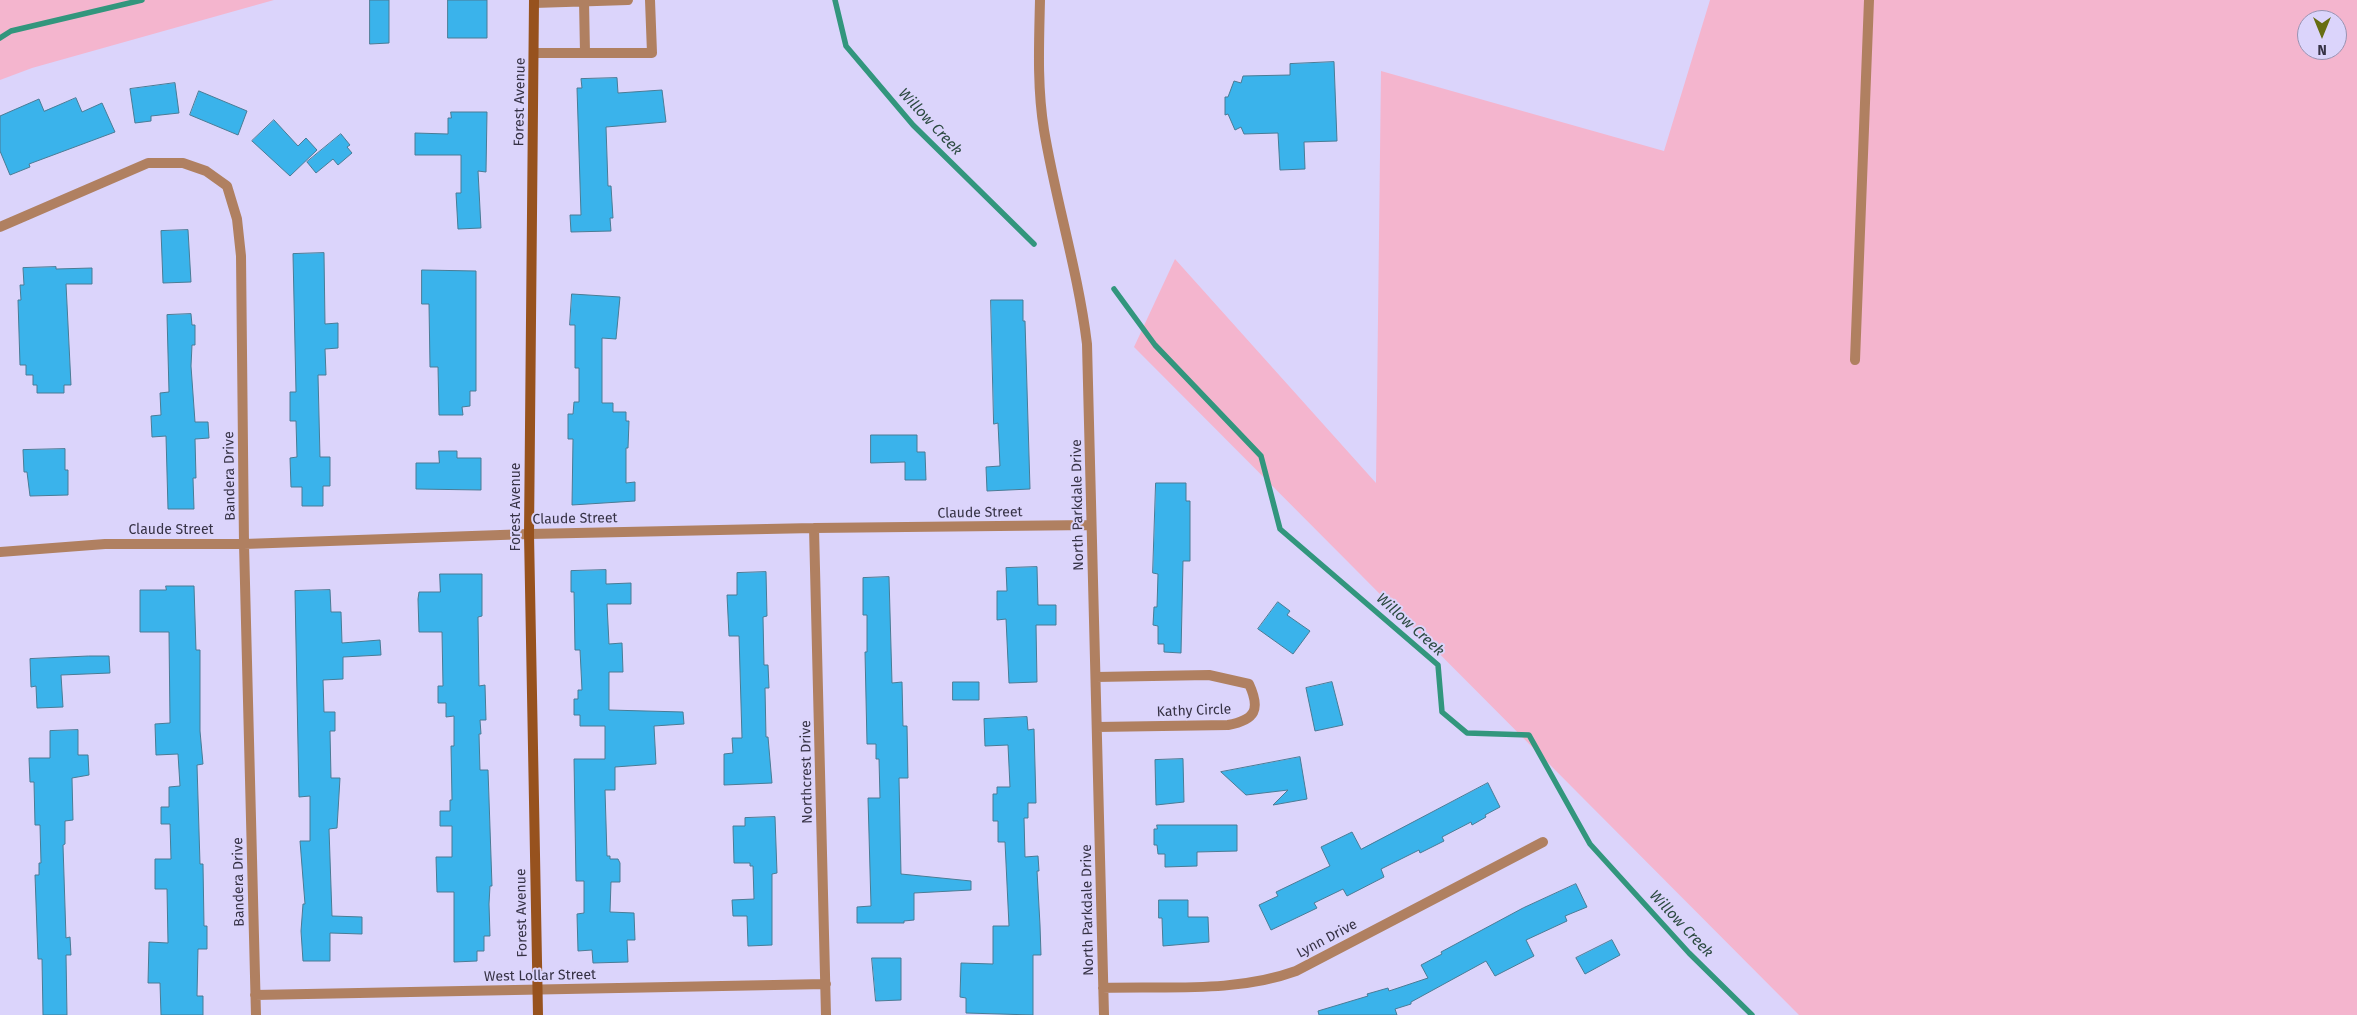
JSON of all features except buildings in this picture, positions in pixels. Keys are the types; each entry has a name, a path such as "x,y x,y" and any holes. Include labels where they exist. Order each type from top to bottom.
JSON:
{"street":[{"path":"534,2 628,0"},
{"path":"534,53 652,53 650,0"},
{"name":"North Parkdale Drive","path":"1040,0 1039,79 1044,129 1079,285 1087,344 1104,1015"},
{"path":"1855,360 1869,0"},
{"path":"584,1 585,53"},
{"name":"Forest Avenue","path":"534,2 529,534 538,1015"},
{"name":"Bandera Drive","path":"0,227 148,163 183,163 206,170 227,186 237,219 241,256 244,544 256,1015"},
{"name":"Claude Street","path":"0,552 105,544 244,544 529,534 1091,525"},
{"name":"Northcrest Drive","path":"814,528 826,1015"},
{"name":"Kathy Circle","path":"1096,677 1209,675 1249,684 1255,697 1255,708 1252,714 1245,721 1228,725 1097,727"},
{"name":"Lynn Drive","path":"1103,988 1225,985 1266,981 1296,970 1543,842"},
{"name":"West Lollar Street","path":"255,995 826,984"}],"shaded area":[{"path":"0,0 274,0 32,68 0,80"},
{"path":"1710,0 2357,0 2357,1015 1799,1015 1134,347 1175,259 1376,483 1381,71 1664,151"}],"waterway":[{"name":"Willow Creek","path":"0,38 11,31 142,0"},
{"name":"Willow Creek","path":"835,0 846,46 913,125 1034,244"},
{"name":"Willow Creek","path":"1114,289 1155,345 1261,456 1280,529 1438,665 1442,712 1467,733 1529,735 1590,844 1689,953 1752,1015"}]}
